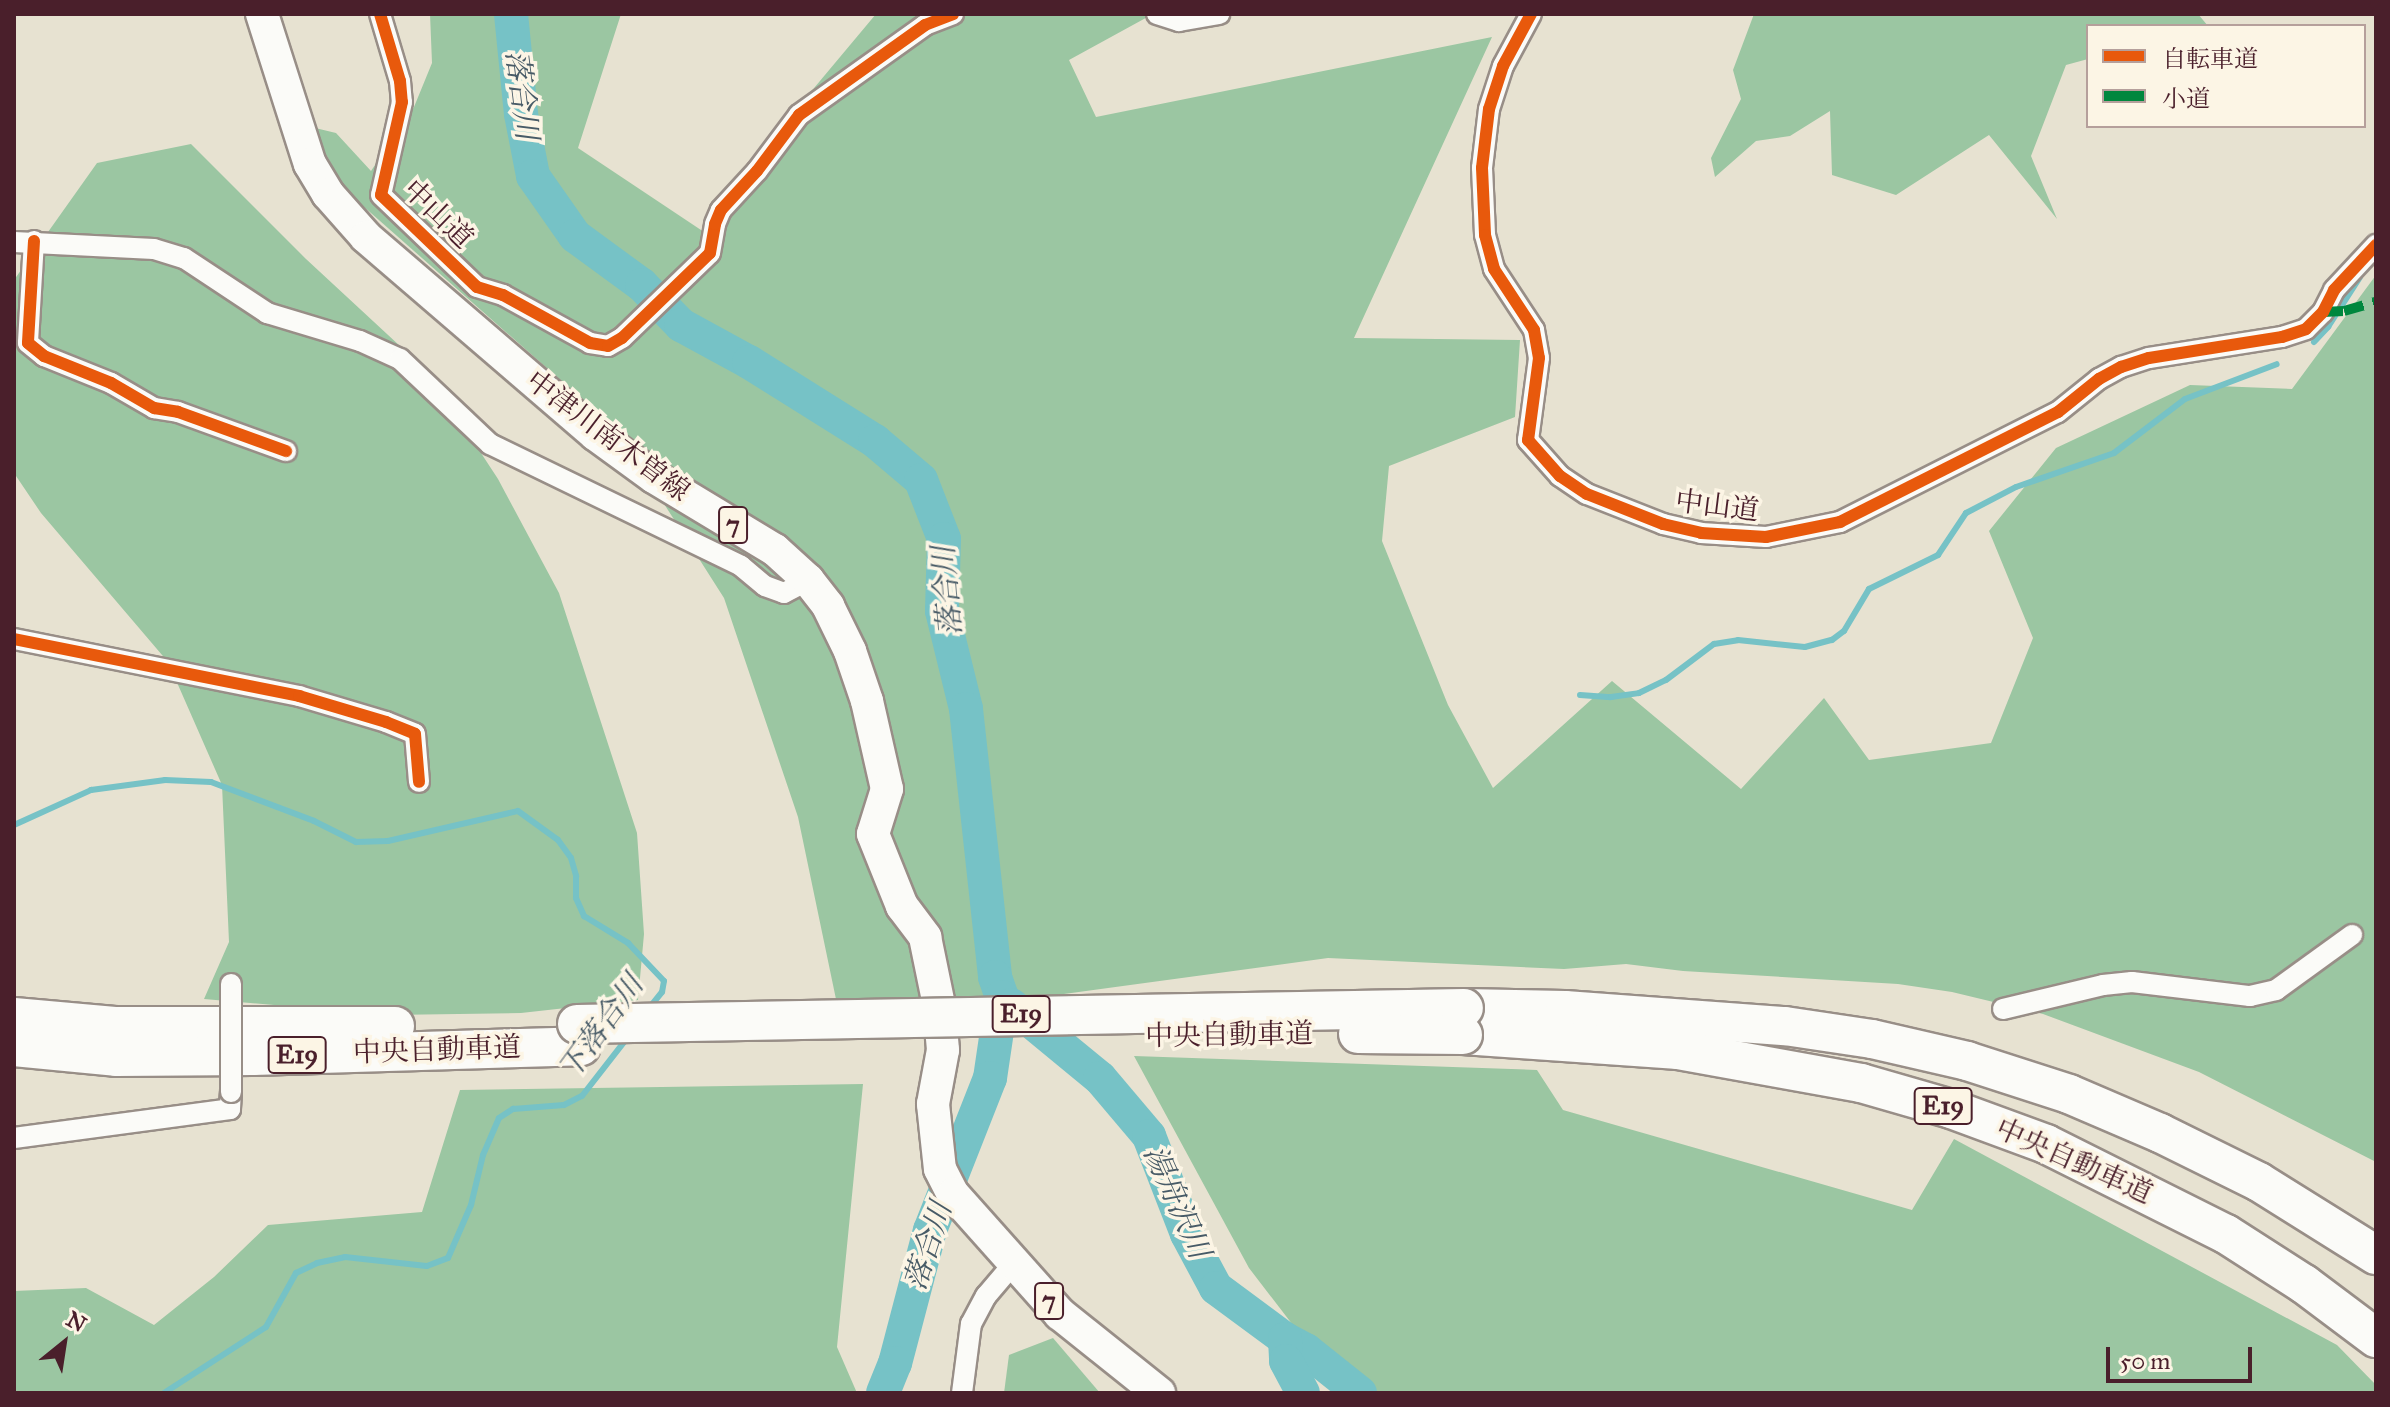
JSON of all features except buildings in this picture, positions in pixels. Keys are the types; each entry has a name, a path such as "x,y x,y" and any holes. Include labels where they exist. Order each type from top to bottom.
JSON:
{"highway":[{"name":"中央自動車道","path":"14,1017 130,1027 579,1035 1464,1021 1565,1010 1785,1026 1872,1039 1967,1061 2069,1094 2160,1133 2259,1182 2376,1255"},
{"name":"中央自動車道","path":"1464,1021 1678,1050 1861,1083 1951,1109 2046,1144 2226,1234 2304,1284 2373,1336"},
{"name":"中央自動車道","path":"14,1047 116,1057 238,1057 579,1035"}],"main road":[{"name":"中津川南木曽線","path":"262,14 310,164 328,194 366,237 595,434 654,477 775,550 808,580 828,606 850,651 867,701 887,789 873,834 902,906 925,937 939,1005 943,1050 933,1104 947,1182 1060,1314 1159,1393"}],"street":[{"name":"中山道","path":"380,14 400,81 402,102 381,195 477,287 503,295 590,343 608,346 622,338 710,253 721,210 757,171 799,115 929,19"},
{"path":"929,19 953,14"},
{"path":"1157,14 1179,21 1219,14"},
{"name":"中山道","path":"1531,14 1503,66 1489,109 1482,168 1485,235 1494,269 1534,330 1539,358 1528,440 1560,476 1587,494 1663,524 1701,533 1766,537 1840,522 2058,412 2099,379 2121,367 2162,355 2299,333 2323,312 2334,290 2376,245"},
{"path":"286,451 178,412 154,408 111,383 44,356 28,343 24,241 154,249 184,258 267,313 360,341 400,359 490,444 729,560 765,586 784,593 808,580"},
{"path":"15,642 299,696 386,722 415,734 419,782"},
{"path":"2003,1009 2103,985 2132,982 2250,996 2276,990 2352,935"},
{"path":"14,1138 230,1109 231,984"},
{"path":"962,1393 971,1324 986,1296 1014,1263"}],"green space":[{"path":"430,14 621,14 578,148 710,236 799,106 876,14 1153,14 1069,60 1096,117 1492,37 1354,338 1520,340 1515,417 1389,466 1382,541 1448,705 1493,788 1612,681 1741,789 1824,698 1869,760 1991,743 2033,638 1989,531 2056,448 2190,385 2292,389 2376,275 2376,1162 2199,1072 2043,1014 1952,992 1898,984 1683,971 1626,964 1564,969 1328,958 903,1016 837,1004 798,817 724,598 617,430 346,191 311,127 336,133 371,171 414,107 432,63"},
{"path":"1754,14 2198,14 2206,24 2086,24 2086,60 2066,65 2031,156 2057,219 1989,135 1896,195 1832,175 1830,111 1790,136 1756,141 1715,177 1711,158 1741,99 1733,70"},
{"path":"191,144 306,259 428,372 498,479 559,593 637,833 644,934 638,1000 521,1013 389,1015 204,999 229,942 222,785 168,662 41,513 14,473 14,280 97,163"},
{"path":"1134,1056 1537,1070 1563,1110 1912,1210 1954,1139 2337,1345 2376,1385 2376,1393 1345,1393 1249,1268"},
{"path":"863,1084 837,1347 857,1393 14,1393 14,1291 86,1288 154,1325 214,1277 268,1225 422,1212 460,1090"},
{"path":"1053,1338 1100,1393 1004,1393 1009,1355"}],"waterway":[{"name":"落合川","path":"511,14 521,114 533,176 575,236 642,285 681,325 749,362 875,441 921,480 944,539 942,611 966,709 995,977 1002,997 990,1078 930,1230 895,1363 883,1393"},
{"path":"2314,342 2328,327 2360,277"},
{"path":"1580,695 1611,697 1639,693 1666,680 1714,644 1738,640 1805,647 1832,640 1844,631 1869,589 1938,555 1966,513 2016,487 2114,453 2185,399 2277,364"},
{"name":"下落合川","path":"14,825 91,790 165,780 211,782 314,821 356,842 388,841 518,811 558,840 571,858 576,876 576,898 584,916 628,943 664,981 662,992 649,1008"},
{"name":"湯舟沢川","path":"1011,1005 1100,1078 1149,1136 1187,1234 1216,1288 1285,1339 1306,1350 1360,1393"},
{"name":"下落合川","path":"164,1393 266,1327 296,1273 317,1263 345,1257 427,1266 448,1258 471,1205 483,1155 499,1118 513,1109 564,1105 582,1096 628,1037"},
{"name":"湯舟沢川","path":"1285,1339 1286,1361 1303,1393"}],"marked path":[{"path":"2323,312 2344,311 2376,302"}],"cycle path":[{"path":"380,14 400,81 402,102 381,195 477,287 503,295 590,343 608,346 622,338 710,253 721,210 757,171 799,115 925,25 953,14"},
{"path":"1531,14 1503,66 1489,109 1482,168 1485,235 1494,269 1534,330 1539,358 1528,440 1560,476 1587,494 1663,524 1701,533 1766,537 1840,522 2058,412 2099,379 2121,367 2149,358 2282,337 2306,329 2323,312 2334,290 2376,245"},
{"path":"34,241 28,343 44,356 111,383 154,408 178,412 286,451"},
{"path":"14,639 299,696 386,722 415,734 419,782"}]}
